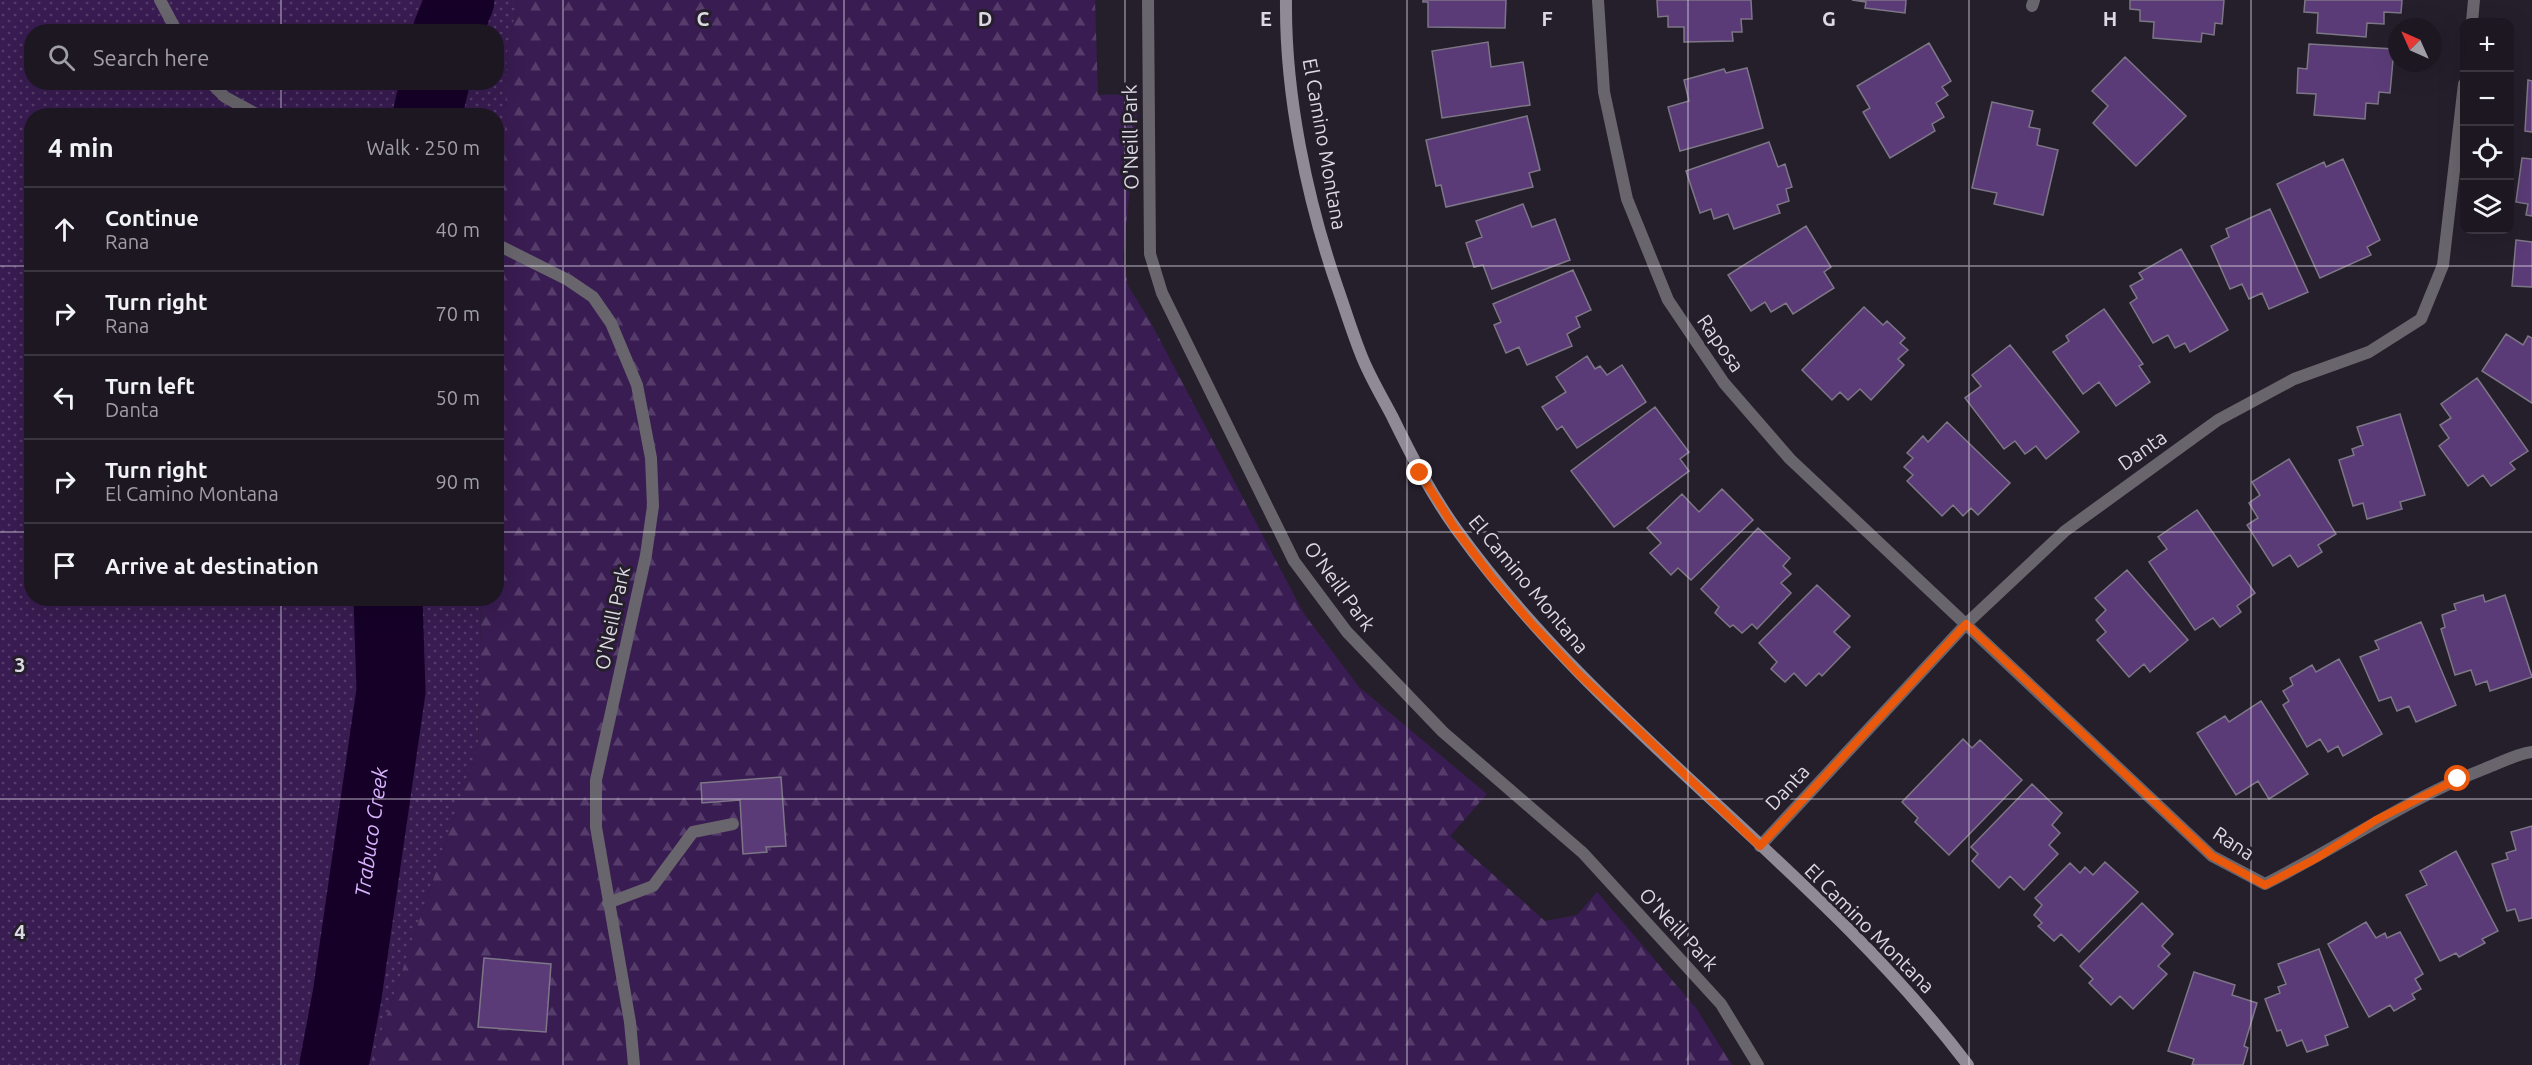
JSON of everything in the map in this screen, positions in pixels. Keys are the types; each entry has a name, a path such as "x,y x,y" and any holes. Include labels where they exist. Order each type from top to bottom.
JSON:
{"street":[{"path":"160,0 173,24"},
{"name":"O'Neill Park","path":"1148,0 1150,254 1162,293 1294,561 1347,632 1443,732 1583,853 1721,1004 1758,1065"},
{"name":"El Camino Montana","path":"1286,0 1286,31 1294,102 1307,175 1324,248 1363,360 1420,473 1454,527 1491,576 1579,674 1851,931 1932,1019 1968,1065"},
{"name":"Raposa","path":"1598,0 1604,92 1627,199 1668,300 1724,383 1790,459 1966,624"},
{"path":"2472,18 2474,0"},
{"path":"218,90 225,97 245,108"},
{"name":"Danta","path":"1760,846 1966,624 2065,531 2218,420 2294,379 2369,352 2421,319 2443,265 2460,118"},
{"name":"O'Neill Park","path":"504,248 568,280 593,297 611,323 637,386 651,458 653,506 646,555 596,780 596,827 630,1022 634,1065"},
{"name":"Rana","path":"1966,624 2212,856 2265,885 2317,858 2376,820 2458,779 2532,752"},
{"path":"608,903 653,886 693,832 732,824"}],"green space":[{"path":"0,0 518,0 507,53 504,169 504,108 24,108 24,606 481,606 478,748 370,1065 0,1065"},
{"path":"518,0 1095,0 1098,95 1139,94 1123,258 1128,286 1150,321 1304,614 1359,687 1487,794 1450,836 1545,921 1577,915 1597,892 1696,1008 1732,1065 370,1065 478,748 481,606 504,606 504,169 507,53"}],"building":[{"path":"1423,0 1506,0 1505,28 1428,27 1428,2 1423,2"},
{"path":"1657,0 1751,0 1752,19 1741,19 1742,32 1732,32 1733,41 1684,42 1684,27 1668,27 1668,16 1658,17"},
{"path":"1852,0 1906,0 1905,13 1865,8 1866,2"},
{"path":"2130,0 2224,0 2222,24 2215,23 2214,35 2202,33 2201,42 2153,38 2154,22 2140,21 2140,10 2130,9"},
{"path":"2305,0 2402,0 2401,13 2384,12 2384,24 2367,23 2366,37 2317,33 2318,13 2304,12"},
{"path":"1488,42 1491,67 1523,62 1530,105 1442,118 1432,51"},
{"path":"1929,43 1951,81 1942,87 1948,95 1936,103 1944,117 1932,124 1935,131 1890,158 1863,112 1870,108 1857,86"},
{"path":"2309,44 2388,49 2388,72 2392,72 2390,93 2379,92 2378,104 2366,103 2365,119 2314,115 2316,94 2297,93 2298,68 2307,69"},
{"path":"2125,57 2186,116 2136,166 2093,123 2108,106 2092,91"},
{"path":"1747,68 1763,128 1680,151 1668,107 1689,101 1684,80 1724,69 1726,73"},
{"path":"2528,80 2532,81 2532,132 2525,131"},
{"path":"1992,102 2033,111 2029,127 2040,129 2037,145 2058,150 2043,215 1994,204 1997,193 1972,188"},
{"path":"1527,116 1540,170 1529,173 1533,187 1446,207 1441,185 1436,186 1426,140"},
{"path":"1769,142 1778,167 1785,164 1792,187 1786,189 1789,201 1777,205 1780,213 1734,229 1728,214 1714,219 1711,209 1700,213 1686,171"},
{"path":"2522,158 2532,159 2532,216 2526,215 2528,204 2516,202"},
{"path":"2343,159 2380,240 2367,247 2371,255 2320,278 2277,184 2324,162 2326,167"},
{"path":"1523,204 1532,227 1555,219 1570,260 1492,289 1483,265 1474,267 1466,243 1482,237 1476,221"},
{"path":"2270,209 2308,292 2269,309 2262,293 2249,299 2242,284 2230,289 2211,246 2229,237 2226,229"},
{"path":"1806,226 1831,267 1824,272 1834,288 1793,314 1786,303 1771,312 1765,302 1751,311 1728,275"},
{"path":"2516,240 2532,242 2532,287 2512,286"},
{"path":"2181,249 2228,330 2190,352 2185,343 2175,348 2168,335 2153,343 2130,303 2137,298 2130,286 2143,279 2139,273"},
{"path":"1573,270 1591,310 1576,317 1580,327 1567,334 1572,346 1527,365 1519,347 1506,353 1494,325 1501,322 1493,304"},
{"path":"1864,307 1883,325 1887,321 1905,338 1900,343 1908,350 1898,359 1904,365 1871,400 1860,389 1848,400 1840,392 1832,400 1802,370"},
{"path":"2104,309 2143,364 2139,366 2150,382 2116,406 2099,382 2083,394 2053,352 2069,341 2066,336"},
{"path":"2506,334 2523,345 2528,336 2532,338 2532,403 2482,371"},
{"path":"2010,345 2079,432 2046,459 2036,446 2025,454 2015,441 2004,449 1965,398 1981,386 1972,375"},
{"path":"1587,356 1595,369 1600,366 1607,375 1622,365 1646,402 1577,448 1562,426 1557,430 1542,407 1566,392 1556,377"},
{"path":"2477,378 2528,451 2510,463 2515,469 2491,486 2483,475 2468,486 2439,446 2449,438 2440,425 2451,418 2441,404"},
{"path":"1655,407 1689,452 1680,459 1689,471 1614,527 1571,471"},
{"path":"2400,414 2425,495 2400,502 2402,509 2367,519 2363,503 2353,506 2339,460 2354,455 2352,449 2363,445 2357,427"},
{"path":"1947,422 2010,483 1978,515 1971,508 1963,516 1953,505 1942,516 1907,481 1913,475 1904,467 1913,458 1907,453 1923,436 1928,442"},
{"path":"2289,459 2336,534 2318,545 2322,552 2298,567 2290,555 2273,566 2247,525 2258,518 2249,503 2260,495 2252,482"},
{"path":"1722,489 1753,520 1691,580 1678,568 1671,575 1650,553 1661,543 1647,528 1682,494 1699,512"},
{"path":"2197,510 2255,593 2237,606 2241,612 2220,627 2213,618 2195,630 2149,562 2167,549 2158,537"},
{"path":"1758,528 1790,558 1783,566 1791,574 1781,583 1791,593 1757,629 1752,624 1742,633 1733,625 1730,627 1715,613 1719,607 1701,589"},
{"path":"2127,570 2188,640 2150,672 2144,664 2129,677 2097,640 2106,632 2096,620 2106,610 2095,598"},
{"path":"1817,585 1850,616 1834,632 1850,647 1822,676 1819,673 1806,686 1794,673 1785,682 1771,669 1777,662 1759,643"},
{"path":"2483,595 2485,602 2505,595 2532,677 2490,691 2487,681 2476,685 2471,670 2455,675 2441,629 2445,627 2442,615 2456,610 2454,604"},
{"path":"2421,622 2456,705 2416,722 2409,706 2397,711 2391,697 2379,701 2360,657 2379,649 2375,641"},
{"path":"2339,659 2382,734 2343,756 2338,746 2328,752 2320,739 2307,747 2283,705 2289,701 2283,691 2293,685 2290,678 2312,665 2316,672"},
{"path":"2261,701 2308,774 2269,799 2258,781 2236,795 2197,733 2225,716 2229,722"},
{"path":"1963,739 1972,748 1980,740 2022,780 1949,855 1915,822 1918,818 1902,802"},
{"path":"781,777 786,846 766,847 767,852 743,854 740,800 702,803 701,783"},
{"path":"2032,784 2062,813 2052,825 2060,833 2049,845 2058,854 2024,890 2010,876 1999,888 1972,861 1978,854 1971,847"},
{"path":"2532,826 2532,918 2519,921 2515,909 2507,911 2492,864 2508,859 2506,853 2516,850 2511,832"},
{"path":"2456,851 2498,931 2482,939 2485,943 2459,957 2456,953 2440,961 2406,895 2427,885 2420,871"},
{"path":"2105,862 2138,892 2079,952 2061,934 2054,941 2038,926 2042,923 2034,915 2042,905 2035,898 2070,863 2080,873 2085,867 2093,875"},
{"path":"2142,903 2173,934 2162,946 2170,954 2158,966 2167,974 2133,1009 2120,996 2111,1005 2089,983 2093,979 2080,966"},
{"path":"2366,922 2376,938 2385,933 2387,938 2400,932 2423,974 2415,979 2421,989 2412,994 2415,999 2394,1011 2390,1005 2369,1017 2328,944"},
{"path":"2319,949 2348,1027 2325,1036 2328,1045 2307,1052 2302,1040 2287,1046 2281,1030 2277,1031 2265,999 2280,993 2278,987 2286,984 2278,964"},
{"path":"484,958 551,964 546,1032 478,1027"},
{"path":"2194,972 2235,985 2232,995 2257,1003 2244,1046 2248,1048 2243,1065 2192,1065 2194,1059 2168,1051"}],"waterway":[{"name":"Trabuco Creek","path":"450,24 460,0"},
{"name":"Trabuco Creek","path":"429,108 433,90"},
{"name":"Trabuco Creek","path":"334,1065 347,996 391,691 388,606"}],"route":[{"path":"1420,473 1454,527 1491,576 1532,624 1579,674 1760,846 1966,624 2212,856 2265,885 2317,858 2376,820 2458,779"}]}
